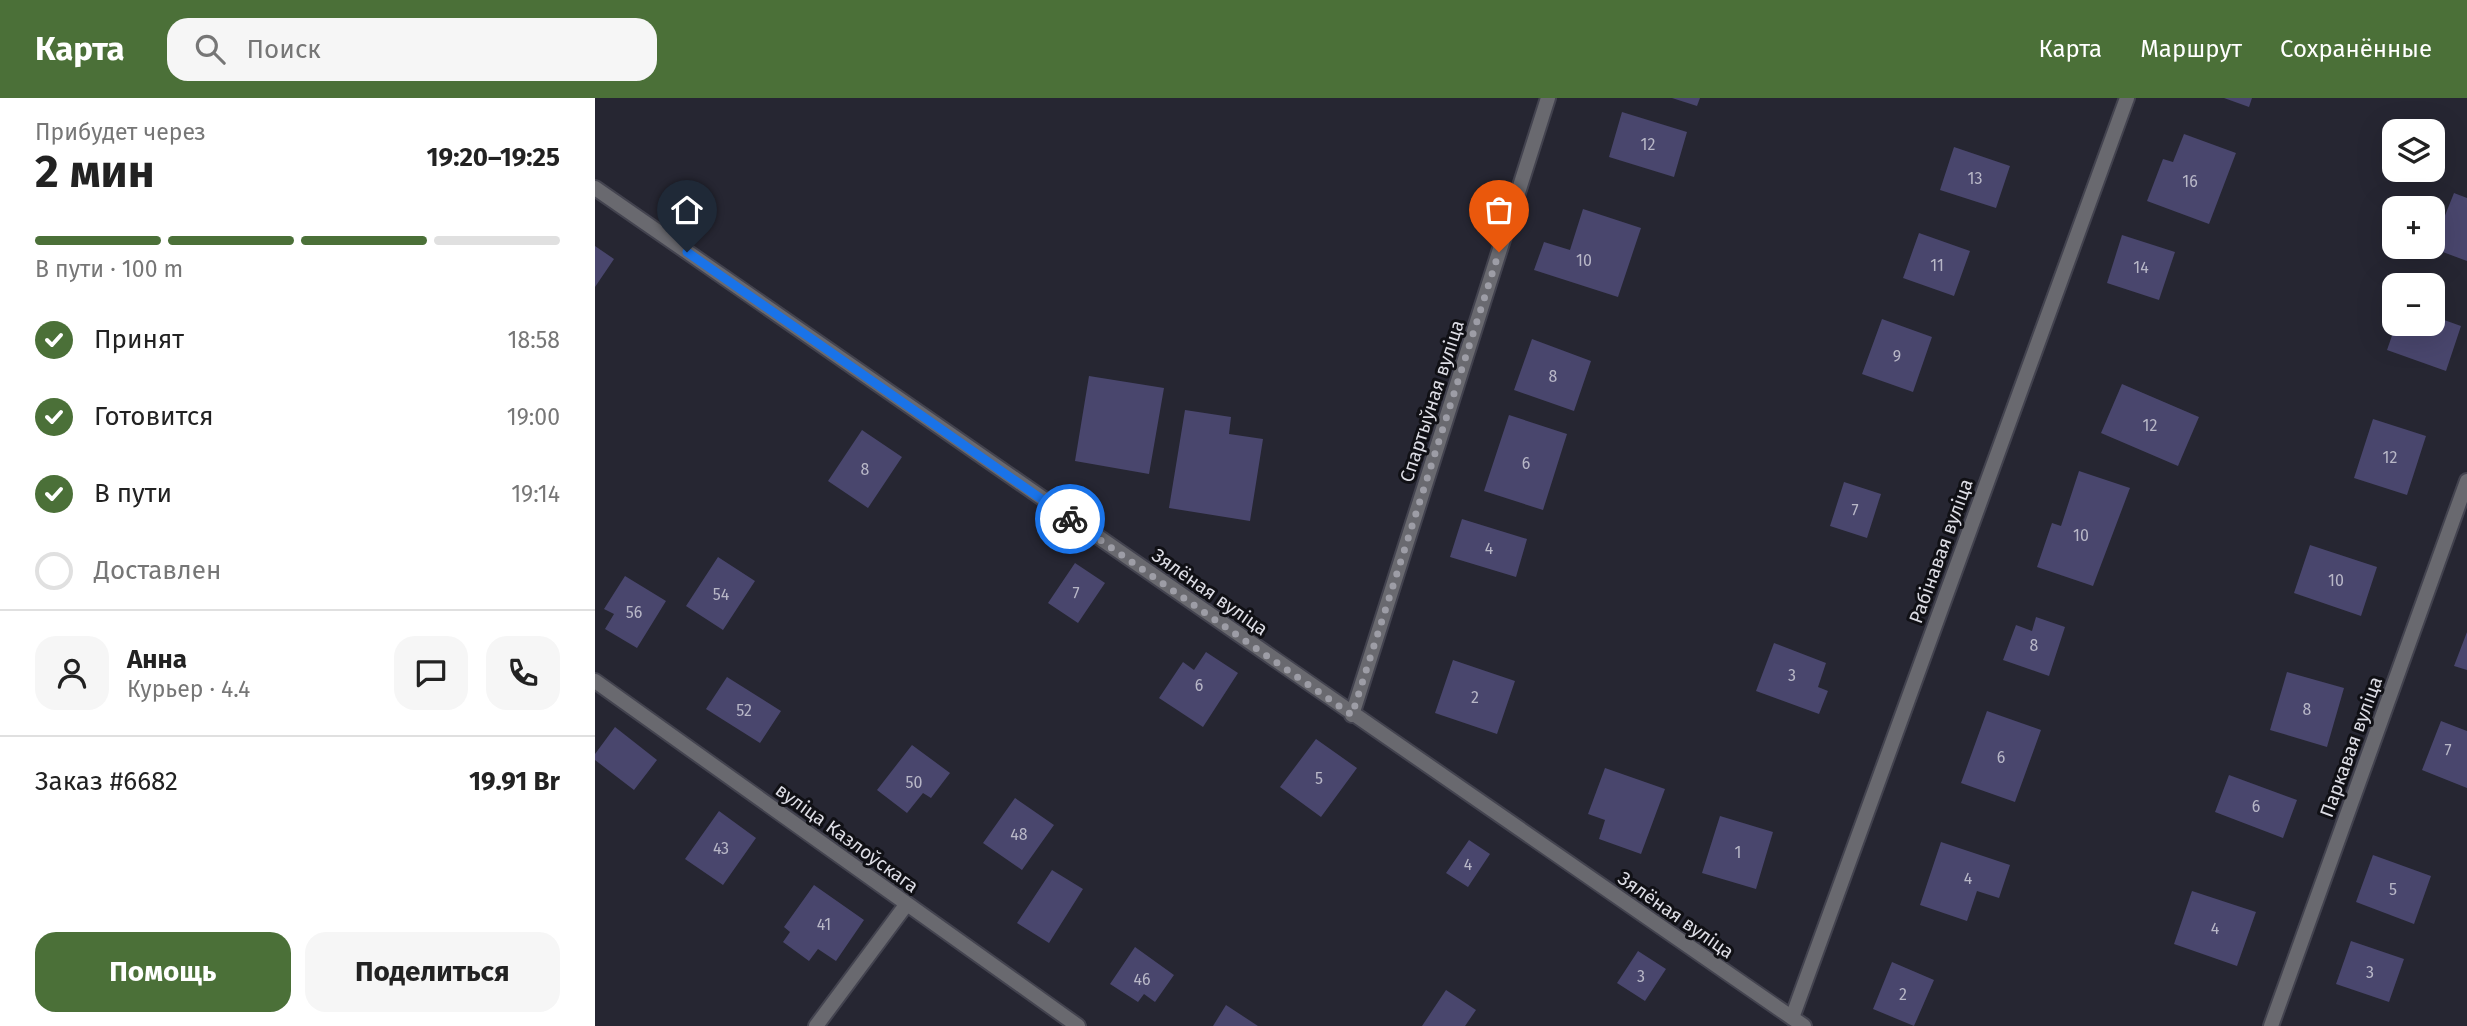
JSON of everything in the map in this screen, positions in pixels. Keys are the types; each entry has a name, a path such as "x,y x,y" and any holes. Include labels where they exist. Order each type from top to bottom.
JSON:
{"street":[{"name":"Спартыўная вуліца","path":"1352,715 1548,98"},
{"name":"Рабінавая вуліца","path":"1798,1022 2127,98"},
{"name":"Зялёная вуліца","path":"595,188 1798,1022"},
{"name":"Паркавая вуліца","path":"2271,1026 2467,481"},
{"name":"вуліца Казлоўскага","path":"595,681 1078,1026"},
{"path":"816,1026 906,905"}],"building":[{"path":"1672,98 1700,98 1697,106"},
{"path":"2224,98 2252,98 2249,107"},
{"path":"1622,112 1687,132 1674,177 1609,157"},
{"path":"2184,134 2236,153 2209,224 2147,201 2163,159 2173,162"},
{"path":"1954,147 2010,166 1996,208 1940,190"},
{"path":"2454,193 2467,198 2467,261 2445,253 2445,216"},
{"path":"1583,209 1641,228 1618,297 1534,270 1544,242 1570,250"},
{"path":"1919,233 1970,251 1954,296 1903,278"},
{"path":"2122,235 2175,252 2159,300 2107,283"},
{"path":"595,246 614,259 595,287"},
{"path":"1882,319 1932,337 1913,392 1862,374"},
{"path":"2445,320 2461,326 2446,371 2387,350 2392,336 2445,336"},
{"path":"1532,339 1591,361 1574,411 1514,390"},
{"path":"1089,376 1164,388 1149,474 1075,461"},
{"path":"2122,384 2199,417 2178,466 2101,433"},
{"path":"1185,410 1231,417 1229,434 1263,439 1250,521 1169,508"},
{"path":"1509,415 1567,434 1543,510 1484,491"},
{"path":"2373,419 2426,436 2407,495 2354,478"},
{"path":"862,430 902,457 868,508 828,481"},
{"path":"2079,471 2130,488 2093,586 2037,567 2052,523 2061,526"},
{"path":"1844,482 1881,494 1867,538 1830,526"},
{"path":"1462,519 1527,539 1516,577 1450,557"},
{"path":"2310,545 2377,567 2361,616 2294,593"},
{"path":"718,557 755,581 723,630 686,606"},
{"path":"1075,563 1105,583 1078,623 1048,603"},
{"path":"625,576 666,601 637,648 605,629 614,614 604,609"},
{"path":"2036,617 2065,627 2049,676 2003,660 2016,625 2032,631"},
{"path":"2467,632 2467,670 2454,666"},
{"path":"1774,643 1826,663 1818,687 1828,691 1819,714 1756,691"},
{"path":"1206,652 1238,673 1203,727 1159,698 1183,662 1194,670"},
{"path":"1453,660 1515,681 1497,734 1435,713"},
{"path":"2287,672 2344,688 2327,747 2270,730"},
{"path":"727,677 781,711 760,743 706,709"},
{"path":"1987,711 2041,730 2015,802 1961,783"},
{"path":"2441,721 2467,731 2467,788 2422,770"},
{"path":"615,727 657,760 634,790 595,760 595,754"},
{"path":"1316,739 1357,768 1321,817 1280,787"},
{"path":"912,745 950,773 931,798 923,793 907,813 877,790"},
{"path":"1605,768 1665,789 1641,854 1599,839 1605,820 1588,814"},
{"path":"2229,775 2297,800 2283,838 2215,812"},
{"path":"1015,798 1054,825 1022,870 983,843"},
{"path":"719,811 756,838 723,885 685,859"},
{"path":"1720,816 1773,832 1756,889 1702,873"},
{"path":"1469,840 1490,854 1468,887 1446,873"},
{"path":"1941,842 2010,865 1999,898 1977,891 1967,921 1920,905"},
{"path":"2373,855 2431,876 2414,924 2356,902"},
{"path":"1052,870 1083,889 1049,943 1017,923"},
{"path":"814,885 864,920 836,961 818,949 809,961 783,942 790,932 784,927"},
{"path":"2192,891 2256,912 2237,966 2174,944"},
{"path":"2351,941 2404,959 2389,1002 2336,984"},
{"path":"1135,947 1174,975 1155,1002 1144,994 1138,1002 1110,984"},
{"path":"1638,951 1666,969 1645,1001 1617,983"},
{"path":"1892,962 1934,980 1914,1026 1873,1009"},
{"path":"1446,990 1476,1010 1465,1026 1422,1026"},
{"path":"1226,1005 1258,1026 1213,1026"}],"way so far":[{"path":"1070,519 1352,715 1499,252"}],"route":[{"path":"687,252 1070,519"}]}
